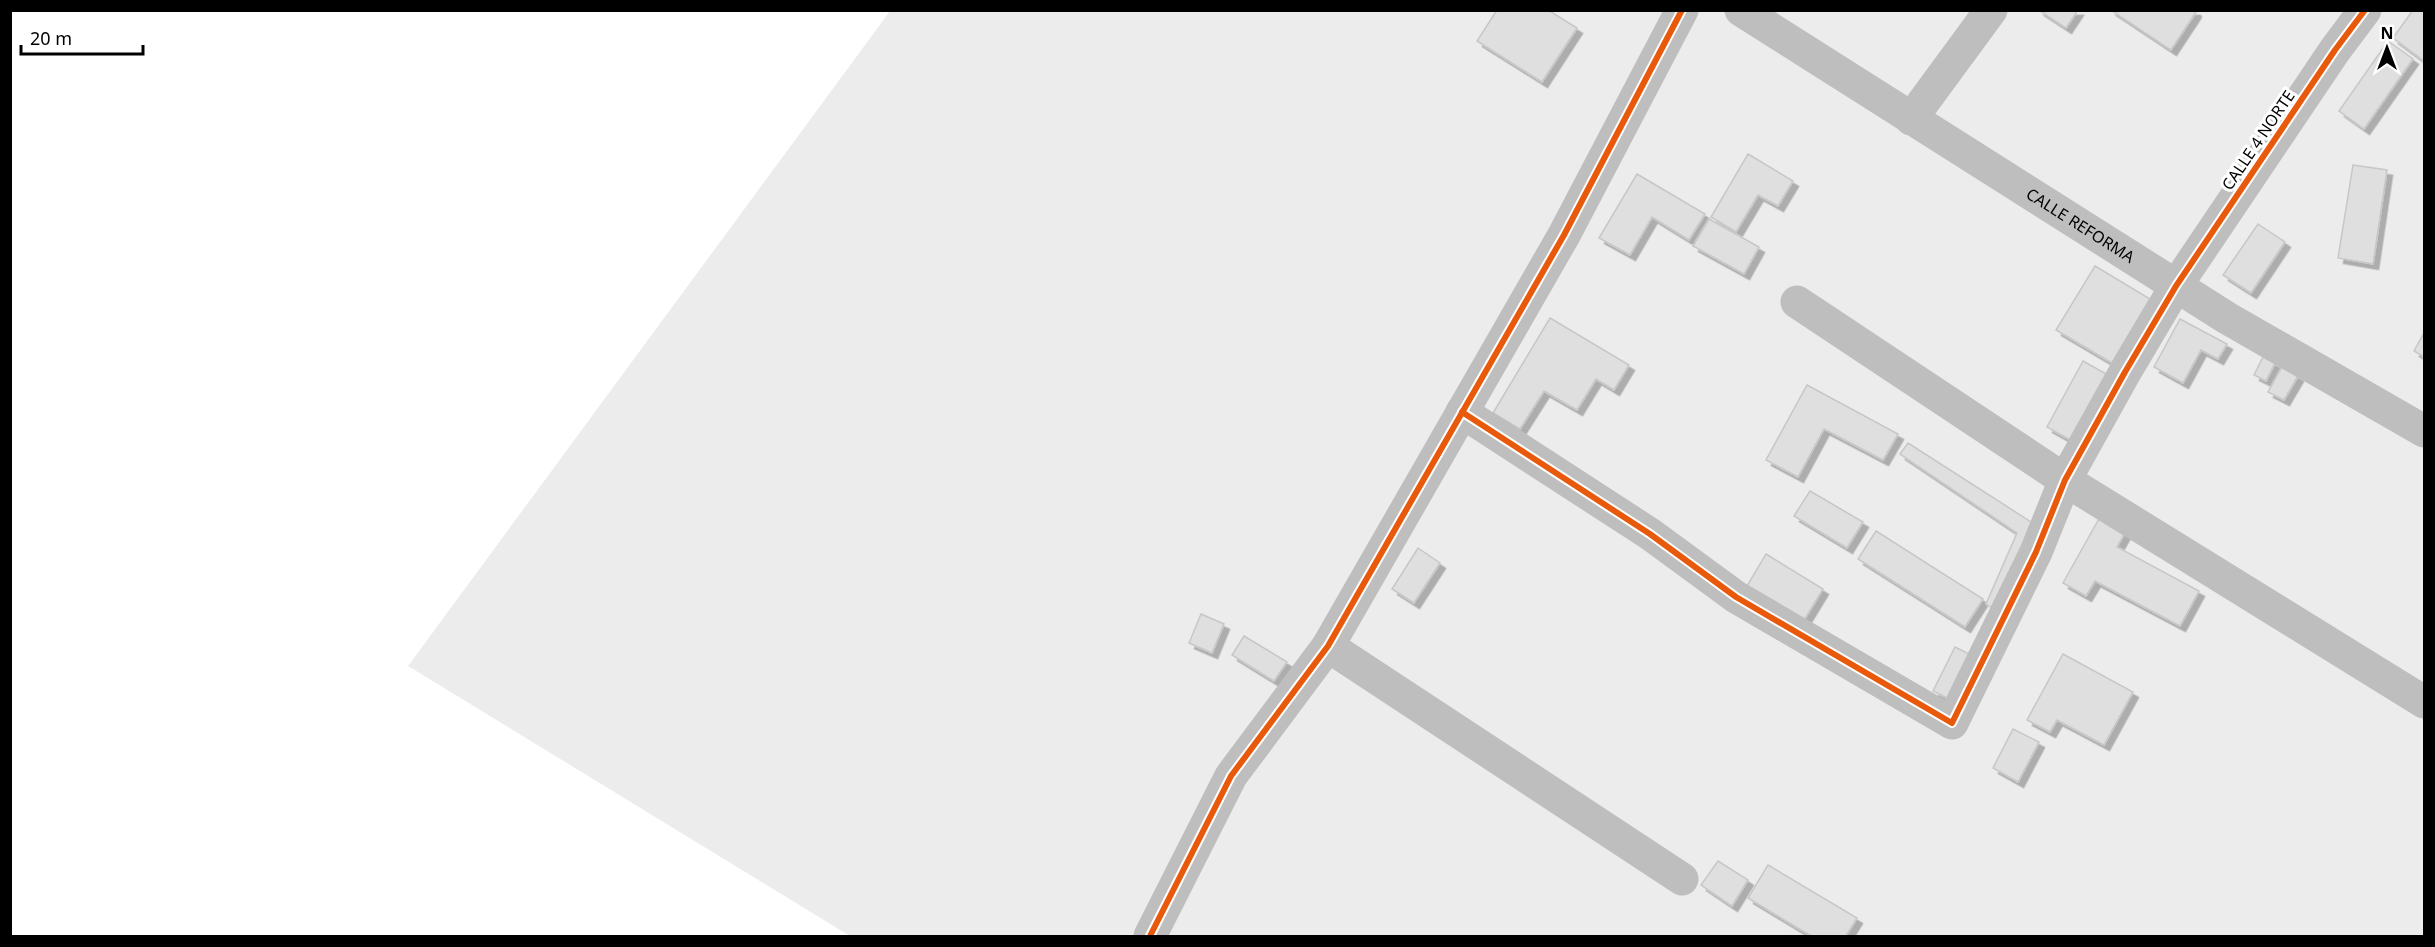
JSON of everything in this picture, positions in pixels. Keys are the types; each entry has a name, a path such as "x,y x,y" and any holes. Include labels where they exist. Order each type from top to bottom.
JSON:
{"street":[{"path":"1150,936 1231,777 1328,646 1564,235 1682,10"},
{"name":"CALLE REFORMA","path":"1740,10 2176,286 2424,431"},
{"path":"1911,119 1991,10"},
{"name":"CALLE 4 NORTE","path":"1462,412 1650,534 1736,597 1952,723 2036,552 2065,480 2176,286 2335,50 2365,10"},
{"path":"1797,302 2065,480 2424,702"},
{"path":"1328,646 1682,879"}],"shaded area":[{"path":"890,11 2424,11 2424,936 850,936 408,666"}],"building":[{"path":"1497,10 1548,10 1577,28 1542,82 1477,41"},
{"path":"2039,10 2078,10 2066,28"},
{"path":"2111,10 2195,10 2196,12 2171,50"},
{"path":"2413,10 2424,10 2424,61 2393,38"},
{"path":"2388,41 2413,59 2364,129 2339,111"},
{"path":"1748,154 1793,181 1778,206 1758,195 1736,232 1711,217"},
{"path":"2353,165 2387,170 2373,264 2338,258"},
{"path":"1637,174 1705,214 1689,240 1652,217 1630,255 1599,238"},
{"path":"1709,219 1759,247 1744,274 1693,246"},
{"path":"2258,224 2285,242 2251,293 2223,275"},
{"path":"2095,266 2150,299 2112,363 2056,330"},
{"path":"1550,318 1629,365 1614,390 1596,379 1577,410 1544,391 1520,429 1493,413"},
{"path":"2180,319 2227,344 2218,359 2201,350 2183,383 2154,367"},
{"path":"2424,333 2424,357 2414,351"},
{"path":"2263,357 2275,363 2266,381 2254,375"},
{"path":"2083,361 2108,375 2072,441 2047,427"},
{"path":"2282,367 2298,376 2284,400 2268,392"},
{"path":"1807,385 1898,434 1883,460 1824,429 1798,477 1766,460"},
{"path":"1908,443 2039,527 2001,614 1986,604 2017,533 1900,454"},
{"path":"1810,491 1863,522 1847,548 1794,516"},
{"path":"2100,517 2126,531 2117,547 2199,591 2180,626 2095,581 2086,596 2063,583"},
{"path":"1876,531 1983,599 1965,627 1858,559"},
{"path":"1418,548 1440,563 1414,603 1392,589"},
{"path":"1766,554 1823,589 1798,630 1741,596"},
{"path":"1201,614 1224,624 1212,653 1189,643"},
{"path":"1244,636 1287,662 1274,681 1232,655"},
{"path":"1955,647 1971,655 1949,699 1933,691"},
{"path":"2063,654 2133,692 2104,745 2057,720 2050,732 2027,720"},
{"path":"2013,729 2039,742 2018,782 1993,768"},
{"path":"1718,861 1748,880 1732,906 1701,885"},
{"path":"1768,865 1857,918 1846,936 1811,936 1748,898"}],"cycle path":[{"path":"1150,936 1231,776 1328,646 1564,235 1682,10"},
{"path":"1462,412 1650,534 1736,597 1952,723 2036,552 2065,480 2125,372 2176,286 2335,50 2365,10"}]}
